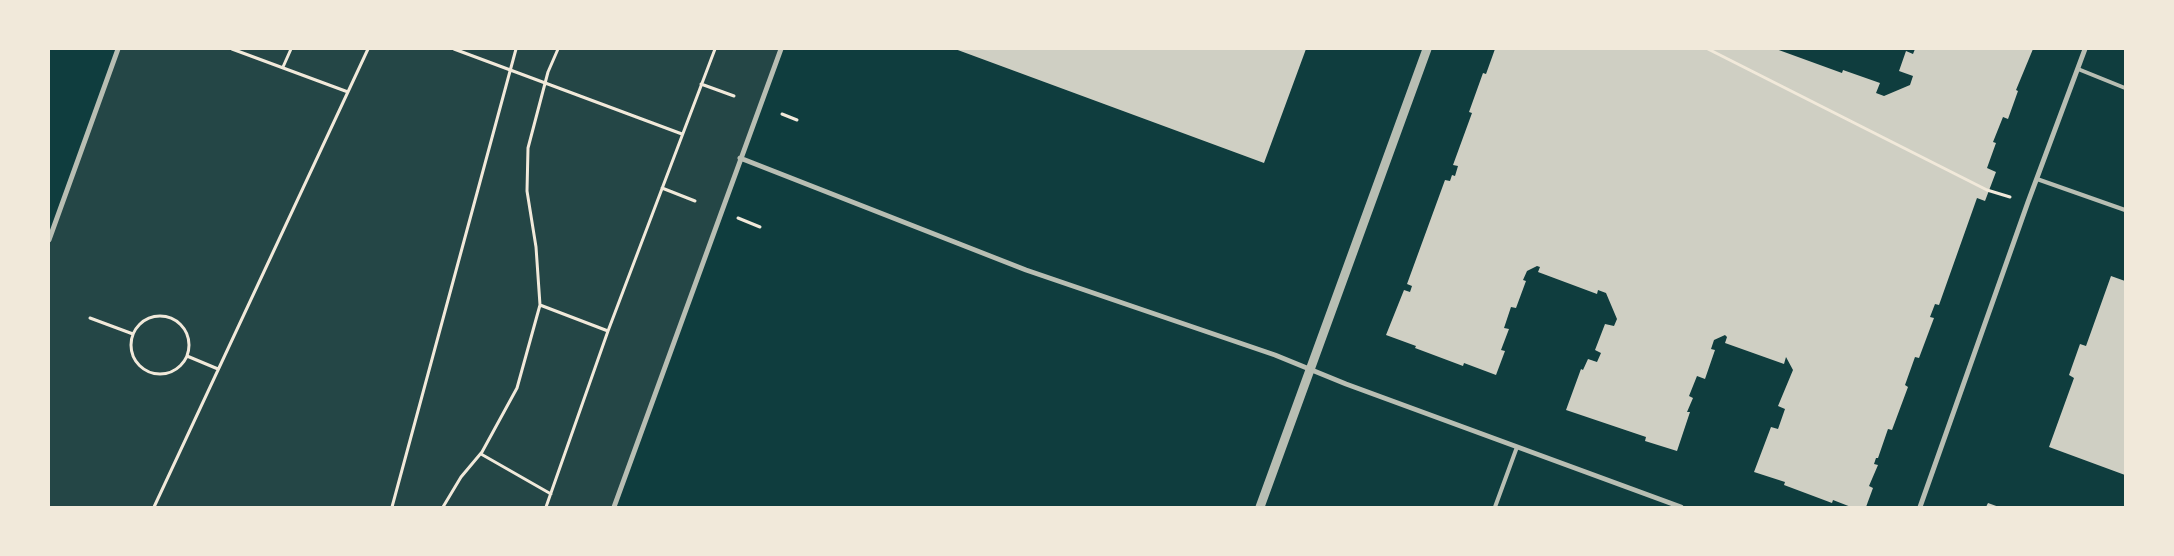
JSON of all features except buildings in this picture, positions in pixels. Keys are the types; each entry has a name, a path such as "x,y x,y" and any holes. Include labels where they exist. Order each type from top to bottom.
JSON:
{"street":[{"path":"49,240 118,49"},
{"path":"614,507 781,49"},
{"path":"1260,507 1427,49"},
{"path":"1920,507 2028,202 2086,49"},
{"path":"740,158 1026,270 1275,355 1310,370 1681,507"}],"lane":[{"path":"2078,69 2125,88"},
{"path":"2037,179 2125,210"},
{"path":"1495,507 1517,447"}],"path":[{"path":"232,49 348,92"},
{"path":"283,68 290,49"},
{"path":"154,507 368,49"},
{"path":"454,49 682,134"},
{"path":"392,507 516,49"},
{"path":"443,507 461,477 481,454 517,388 540,305 536,247 527,192 527,163 530,133 545,82 558,49"},
{"path":"546,507 608,330 715,49"},
{"path":"1708,49 1987,190 2028,202"},
{"path":"701,84 734,96"},
{"path":"782,114 798,120"},
{"path":"662,188 695,201"},
{"path":"738,218 760,227"},
{"path":"540,305 608,330"},
{"path":"157,316 169,317 181,324 186,333 188,338 187,356 180,366 170,372 159,374 151,372 141,367 134,358 131,349 133,334 144,321 157,316"},
{"path":"90,318 133,334"},
{"path":"187,356 218,369"},
{"path":"481,454 550,494"}],"shaded area":[{"path":"118,49 781,49 614,507 49,507 49,239"}]}
